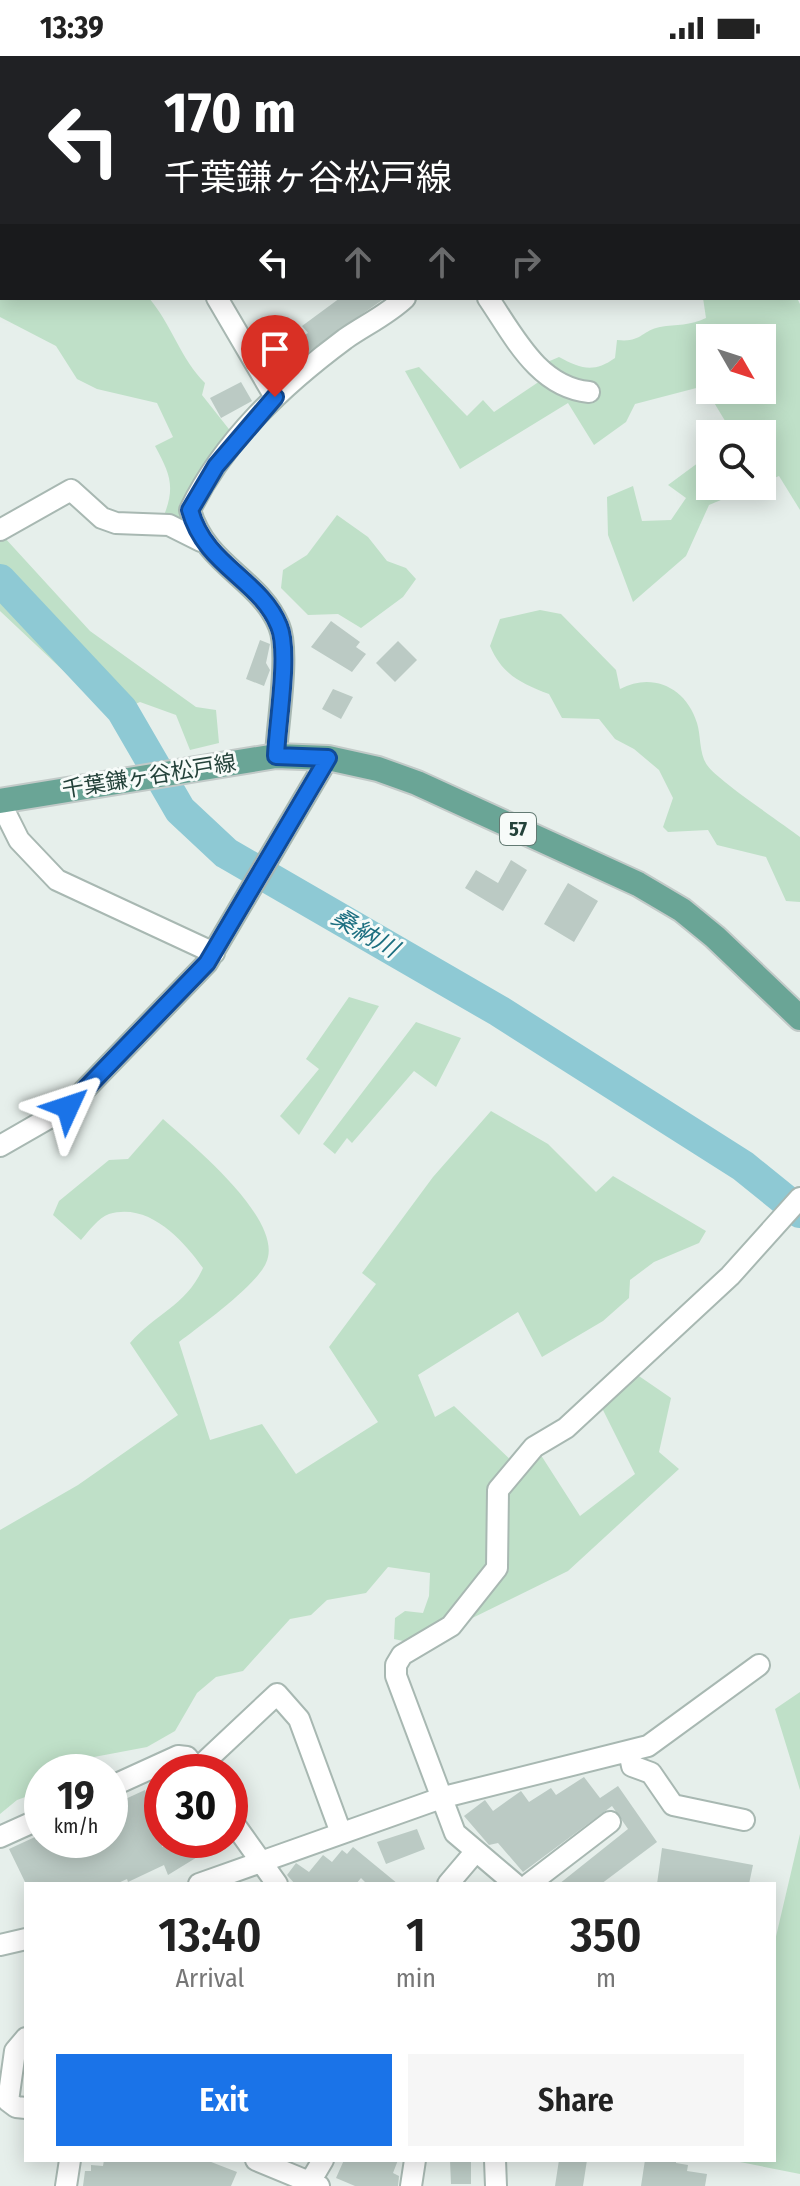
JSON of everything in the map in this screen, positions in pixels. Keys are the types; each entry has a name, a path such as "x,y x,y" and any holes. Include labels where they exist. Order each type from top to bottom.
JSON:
{"main road":[{"name":"千葉鎌ヶ谷松戸線","path":"0,802 189,768 276,756 328,758 417,783 638,884 682,910 715,937 800,1018"}],"street":[{"path":"218,300 275,397"},
{"path":"201,541 190,510 203,483 242,431 275,397 346,338 403,300"},
{"path":"489,300 532,362 560,384 589,392"},
{"path":"0,530 71,490 102,518 116,523 169,525 201,541 264,603 279,627 283,647 276,756"},
{"path":"0,1146 78,1098 214,953 328,758"},
{"path":"0,802 19,840 57,880 214,953"},
{"path":"513,1882 455,1833 396,1676 396,1665 402,1655 451,1626 497,1568 498,1490 534,1447 566,1428 730,1276 800,1198"},
{"path":"205,1882 444,1797 648,1746 759,1665"},
{"path":"215,1754 277,1694 299,1719 341,1833"},
{"path":"629,1751 632,1766 651,1773 673,1805 744,1820"},
{"path":"532,1882 610,1822"},
{"path":"0,1837 24,1826"},
{"path":"248,1844 275,1882"},
{"path":"450,1882 476,1851"},
{"path":"0,1945 24,1939"},
{"path":"24,2040 15,2051 8,2101 24,2108"},
{"path":"66,2186 70,2162"},
{"path":"261,2162 314,2184 322,2162"},
{"path":"411,2186 415,2162"},
{"path":"495,2162 496,2186"}],"green space":[{"path":"0,300 150,300 205,383 202,395 232,433 179,505 184,525 163,518 170,480 155,446 173,437 157,403 97,389 77,379 56,346 0,317"},
{"path":"703,300 798,300 800,510 779,476 776,477 776,420 725,420 715,404 776,404 776,324 696,324 696,388 635,404 626,422 594,445 568,403 460,469 405,371 419,367 467,416 483,400 494,412 543,379 538,366 559,357 581,367 600,366 615,358 617,340 631,340 660,327 689,324 706,318"},
{"path":"696,464 696,500 721,500 709,505 686,556 633,602 608,535 607,497 633,486 642,521 671,520 686,498 668,485"},
{"path":"337,515 368,537 387,561 406,568 416,579 403,597 361,628 338,614 308,615 281,588 283,570 307,555"},
{"path":"4,537 90,631 196,707 216,710 219,743 190,750 176,715 140,702 122,710 106,711 0,611 0,539"},
{"path":"540,610 561,614 616,670 620,689 644,682 656,683 666,686 685,700 697,723 707,765 736,791 800,837 800,902 786,901 766,857 717,845 708,830 668,832 663,827 673,798 659,770 634,749 615,739 599,719 562,718 549,694 506,671 490,646 500,619"},
{"path":"349,997 379,1006 299,1135 280,1116 319,1069 306,1059"},
{"path":"416,1022 461,1038 436,1087 414,1071 352,1143 347,1138 335,1154 323,1144"},
{"path":"491,1111 548,1144 596,1192 613,1176 706,1231 699,1243 654,1262 630,1280 629,1298 603,1321 542,1357 518,1312 418,1375 435,1417 454,1406 515,1464 492,1492 495,1554 447,1621 412,1643 394,1639 395,1618 405,1611 423,1613 429,1596 430,1573 388,1567 366,1593 327,1600 311,1615 290,1619 243,1671 216,1677 197,1693 175,1731 147,1747 110,1754 24,1754 24,1797 0,1814 0,1530 78,1485 178,1415 130,1343 188,1292 203,1268 175,1235 138,1213 109,1214 81,1240 53,1215 59,1201 109,1160 128,1159 163,1119 232,1185 262,1226 268,1246 266,1263 240,1294 179,1342 210,1440 262,1424 296,1474 378,1422 329,1347 376,1284 362,1273 433,1177"},
{"path":"636,1374 671,1398 659,1452 679,1469 568,1571 454,1627 486,1588 502,1492 537,1449 580,1516 635,1474 601,1406"},
{"path":"800,1692 800,1790 775,1709"},
{"path":"800,1834 800,2174 740,2162 776,2162 776,1936"}],"building":[{"path":"337,300 382,300 277,374 267,357 308,333 302,326"},
{"path":"241,382 252,401 221,418 210,398"},
{"path":"331,621 360,642 356,647 366,654 352,672 311,647"},
{"path":"260,640 270,644 266,663 270,670 264,686 246,679"},
{"path":"398,641 417,660 395,682 376,663"},
{"path":"333,689 353,697 341,719 322,709"},
{"path":"511,860 527,870 503,911 465,888 476,870 498,883"},
{"path":"568,883 598,901 574,942 544,924"},
{"path":"584,1777 600,1798 618,1786 657,1842 604,1882 562,1882 628,1829 612,1806 523,1872 498,1843 489,1845 464,1816 485,1800 493,1811 521,1791 529,1802 551,1788 556,1795"},
{"path":"144,1790 144,1858 196,1858 168,1875 164,1865 128,1882 127,1879 120,1882 25,1882 9,1849 24,1842 24,1858 128,1858 128,1798"},
{"path":"417,1829 425,1849 386,1864 377,1842"},
{"path":"353,1847 396,1882 365,1882 361,1878 358,1882 293,1882 287,1875 296,1863 309,1872 323,1855 332,1862 342,1850 347,1854"},
{"path":"662,1848 753,1865 749,1882 657,1882"},
{"path":"104,2162 211,2162 237,2172 231,2186 83,2186 85,2171 91,2171 91,2165 103,2166"},
{"path":"343,2162 397,2162 393,2173 399,2176 398,2186 355,2186 336,2178"},
{"path":"450,2162 471,2162 471,2184 451,2184"},
{"path":"559,2162 587,2162 583,2186 555,2186"},
{"path":"645,2162 676,2162 688,2165 687,2171 707,2174 705,2186 641,2186"}],"waterway":[{"name":"桑納川","path":"0,580 122,710 180,810 226,853 499,1011 743,1166 800,1212"}],"route":[{"path":"68,1107 207,963 328,758 276,756 283,647 279,627 264,603 201,541 190,510 203,483 242,431 275,397"}]}
